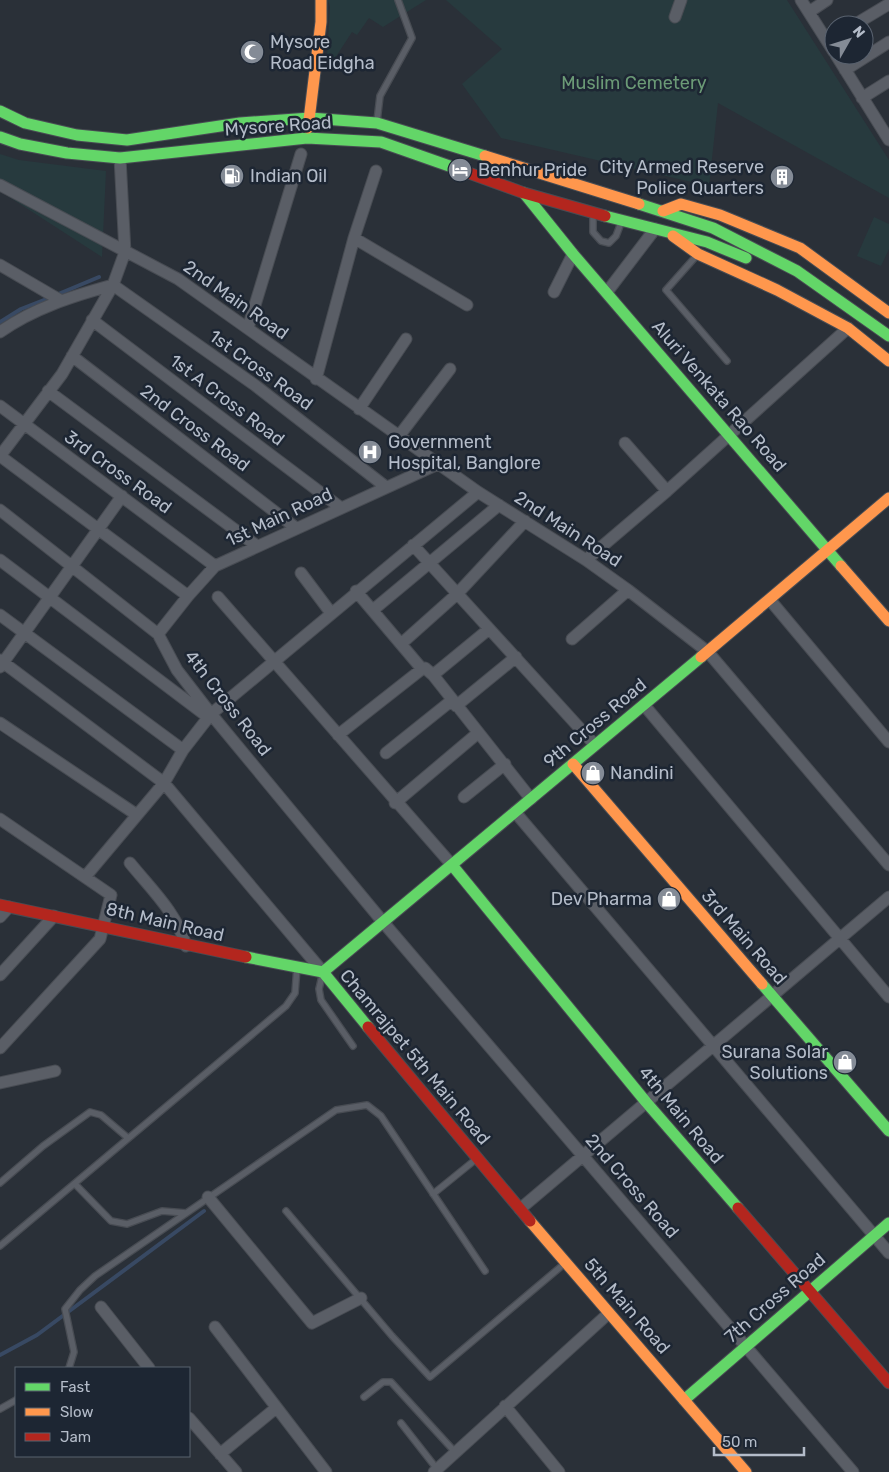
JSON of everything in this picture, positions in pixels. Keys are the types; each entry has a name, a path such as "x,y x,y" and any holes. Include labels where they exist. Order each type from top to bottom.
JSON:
{"main road":[{"path":"307,138 321,22 321,0"},
{"name":"Mysore Road","path":"0,111 26,123 78,135 128,140 240,123 310,118 377,123 663,210 714,228 797,271 889,336"},
{"name":"Mysore Road","path":"0,137 20,144 67,153 120,158 307,138 381,142 524,193 622,221 707,242 794,278 889,347"},
{"name":"Aluri Venkata Rao Road","path":"524,193 573,254 889,621"},
{"path":"663,210 681,204 710,212 800,248 889,313"},
{"path":"667,232 698,254 777,290 848,328 889,360"},
{"name":"9th Cross Road","path":"323,972 829,552 889,498"},
{"name":"3rd Main Road","path":"573,764 889,1131"},
{"name":"4th Main Road","path":"452,865 646,1102 889,1383"},
{"name":"8th Main Road","path":"4,906 105,926 186,946 323,972"},
{"name":"Chamrajpet 5th Main Road","path":"323,972 479,1161"},
{"name":"5th Main Road","path":"479,1161 746,1472"},
{"name":"7th Cross Road","path":"684,1400 889,1223"}],"street":[{"path":"675,17 681,0"},
{"path":"801,0 824,30"},
{"path":"809,12 827,0"},
{"path":"871,15 889,4"},
{"path":"845,70 889,42"},
{"path":"842,65 862,98 885,124 889,140"},
{"path":"862,98 889,81"},
{"path":"248,328 301,154"},
{"path":"120,158 125,252 113,285 72,356 0,456 188,596"},
{"path":"316,378 354,238 376,172"},
{"name":"2nd Main Road","path":"0,185 178,279 478,492 586,560 628,590 708,652 889,864"},
{"path":"607,292 654,229"},
{"path":"354,238 467,305"},
{"path":"554,292 573,254"},
{"path":"0,265 60,300"},
{"path":"0,332 17,320 60,300 113,285"},
{"name":"1st Cross Road","path":"113,285 256,386 386,487"},
{"name":"1st A Cross Road","path":"92,320 342,508"},
{"path":"586,560 667,491 848,328"},
{"path":"359,409 406,339"},
{"name":"2nd Cross Road","path":"72,356 296,528"},
{"path":"399,436 450,369"},
{"path":"48,391 257,546"},
{"name":"3rd Cross Road","path":"0,406 216,566"},
{"path":"625,443 667,491"},
{"name":"1st Main Road","path":"158,634 188,596 216,566 438,464"},
{"path":"85,877 164,783 183,750 210,715 356,591 478,492"},
{"path":"122,496 1,663 164,783 323,972"},
{"path":"373,610 499,505"},
{"name":"4th Cross Road","path":"0,510 158,634 177,670 210,715 383,922"},
{"path":"401,644 457,594 525,521"},
{"path":"413,545 596,746"},
{"path":"0,560 210,715"},
{"path":"301,573 330,613"},
{"path":"572,639 628,590"},
{"path":"356,591 422,669 425,668 433,675 531,799"},
{"path":"218,597 452,865"},
{"path":"770,600 889,742"},
{"path":"0,615 183,750"},
{"path":"433,675 489,628"},
{"path":"386,753 516,657"},
{"path":"338,735 422,669"},
{"path":"644,705 889,996"},
{"path":"0,723 137,815"},
{"path":"396,803 478,733"},
{"path":"464,797 505,764"},
{"path":"516,812 889,1253"},
{"path":"0,819 111,895 105,926 100,939 0,1048"},
{"path":"130,863 169,910 182,929 186,946"},
{"path":"520,1209 889,897"},
{"path":"0,916 4,906"},
{"path":"0,975 54,916"},
{"name":"2nd Cross Road","path":"383,922 853,1472"},
{"path":"0,1084 55,1071"},
{"path":"208,1197 312,1323 361,1298"},
{"path":"101,1307 148,1367"},
{"path":"435,1470 609,1313"},
{"path":"215,1327 326,1472"},
{"path":"505,1406 559,1472"},
{"path":"220,1454 276,1408"},
{"path":"190,1419 236,1472"}],"lane":[{"path":"377,123 380,96 412,38 398,0"},
{"path":"593,212 593,232 601,241 609,244 616,236 622,221"},
{"path":"698,254 666,290 727,361"},
{"path":"0,1246 286,1006 295,993 297,967"},
{"path":"323,972 319,989 321,1000 353,1046"},
{"path":"68,1367 74,1352 65,1309 80,1290 95,1276 336,1110 367,1105 381,1116 485,1271"},
{"path":"0,1183 43,1146 90,1112 101,1115 128,1138"},
{"path":"433,1194 479,1161"},
{"path":"76,1184 111,1221 127,1224 162,1211 186,1213"},
{"path":"286,1211 392,1336 430,1376 566,1262"},
{"path":"364,1397 383,1382 391,1382 455,1452"},
{"path":"0,1409 15,1401"},
{"path":"401,1424 435,1470"}],"green space":[{"path":"328,0 426,0 383,27 369,18 357,35 352,32 326,72 330,7"},
{"name":"Muslim Cemetery","path":"446,0 787,0 824,58 824,65 828,65 889,160 889,198 718,103 709,186 501,138 462,84 502,49"},
{"path":"0,154 19,160 106,171 102,257 0,191"},
{"path":"874,217 889,224 889,249 881,266 857,256"}],"waterway":[{"path":"56,295 99,277"},
{"path":"0,322 21,309 49,298"},
{"path":"0,1355 37,1335 204,1211"}],"traffic: fast":[{"path":"0,111 25,123 77,135 127,140 240,123 310,118 377,123 485,156"},
{"path":"0,137 20,144 67,153 120,158 307,138 381,142 455,168"},
{"path":"524,193 573,254 841,566"},
{"path":"639,204 713,228 797,271 889,336"},
{"path":"605,216 707,242 746,258"},
{"path":"368,1027 323,972 701,657"},
{"path":"452,865 646,1102 738,1208"},
{"path":"246,957 323,972"},
{"path":"762,984 889,1131"},
{"path":"684,1400 889,1223"}],"traffic: slow":[{"path":"308,128 321,22 321,0"},
{"path":"485,156 639,204"},
{"path":"663,211 681,204 720,215 800,248 889,313"},
{"path":"673,236 698,254 777,290 848,328 889,361"},
{"path":"701,657 889,498"},
{"path":"841,566 889,621"},
{"path":"573,764 762,984"},
{"path":"530,1221 746,1472"}],"traffic: jam":[{"path":"455,168 524,193 605,216"},
{"path":"0,905 246,957"},
{"path":"368,1027 530,1221"},
{"path":"738,1208 889,1383"}],"place":[{"name":"Mysore Road Eidgha","path":"252,52"},
{"name":"Benhur Pride","path":"460,170"},
{"name":"Indian Oil","path":"232,176"},
{"name":"City Armed Reserve Police Quarters","path":"782,177"},
{"name":"Government Hospital, Banglore","path":"370,452"},
{"name":"Nandini","path":"593,773"},
{"name":"Dev Pharma","path":"669,899"},
{"name":"Surana Solar Solutions","path":"845,1062"}]}
